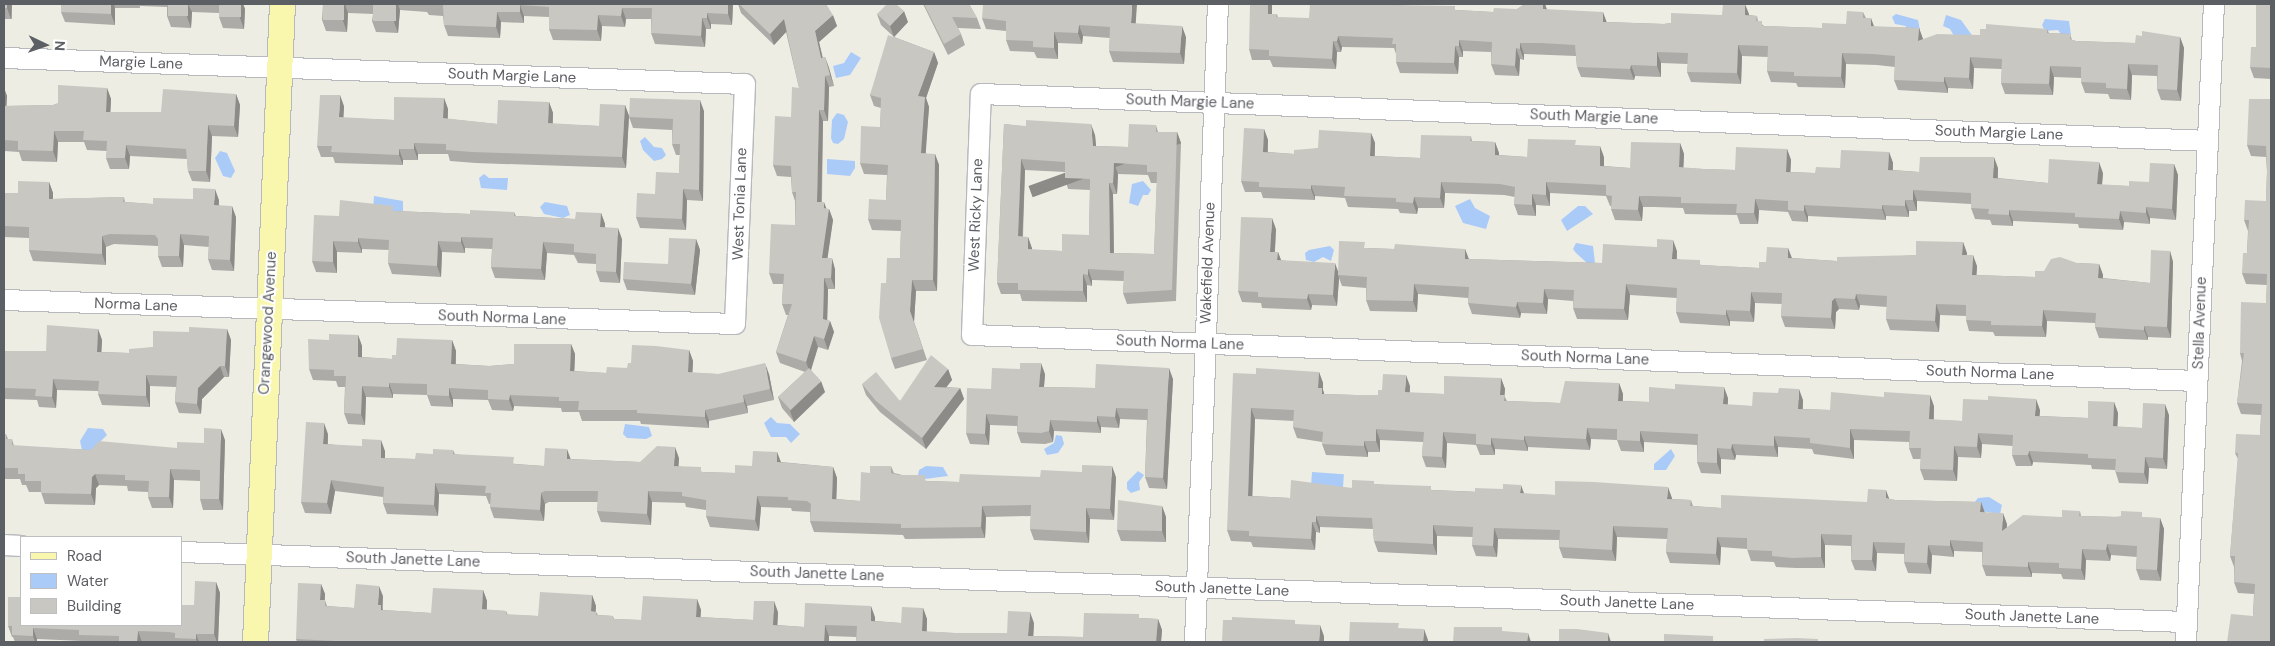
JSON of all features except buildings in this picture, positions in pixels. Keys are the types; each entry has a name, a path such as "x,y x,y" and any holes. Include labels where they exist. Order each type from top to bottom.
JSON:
{"main road":[{"name":"Orangewood Avenue","path":"255,642 257,555 282,4"}],"street":[{"name":"Wakefield Avenue","path":"1195,642 1218,4"},
{"name":"Stella Avenue","path":"2186,642 2214,4"},
{"name":"Margie Lane","path":"4,58 279,68"},
{"name":"South Margie Lane","path":"279,68 745,84"},
{"name":"West Tonia Lane","path":"735,324 745,84"},
{"name":"South Margie Lane","path":"980,94 2208,141"},
{"name":"West Ricky Lane","path":"972,335 980,94"},
{"name":"Norma Lane","path":"4,300 269,311"},
{"name":"South Norma Lane","path":"269,311 735,324"},
{"name":"South Norma Lane","path":"972,335 2198,381"},
{"path":"4,545 20,546"},
{"name":"South Janette Lane","path":"182,552 2187,622"}],"water":[{"path":"1896,14 1918,20 1920,30 1905,29 1906,26 1895,24 1892,17"},
{"path":"1946,15 1961,20 1974,38 1957,41 1950,29 1943,26"},
{"path":"2045,19 2069,21 2071,35 2061,34 2058,30 2045,31 2042,25"},
{"path":"851,52 861,58 850,75 836,78 833,66 844,63"},
{"path":"837,113 844,115 848,122 844,139 838,144 833,143 831,138 832,120"},
{"path":"645,137 654,147 662,148 666,155 662,159 654,161 643,150 640,141"},
{"path":"220,151 227,153 235,171 231,178 223,176 215,158"},
{"path":"827,159 855,161 855,168 850,176 827,174"},
{"path":"484,174 489,178 508,178 507,190 481,188 479,178"},
{"path":"1143,181 1151,190 1148,195 1143,195 1138,206 1129,203 1132,184"},
{"path":"374,196 403,201 403,211 373,212"},
{"path":"1470,199 1475,208 1490,216 1486,229 1463,223 1455,206"},
{"path":"545,202 567,206 570,215 563,218 544,214 540,207"},
{"path":"1578,206 1585,206 1593,214 1567,231 1561,220"},
{"path":"1576,243 1593,246 1595,263 1587,263 1576,253 1573,249"},
{"path":"1330,246 1334,250 1331,261 1323,257 1314,262 1306,260 1305,253 1309,250"},
{"path":"771,417 777,423 790,424 800,434 791,443 786,437 771,437 764,423"},
{"path":"625,424 649,427 652,436 646,439 627,438 623,434"},
{"path":"88,428 103,429 107,435 91,451 82,450 80,441"},
{"path":"1056,435 1062,436 1064,444 1058,453 1047,455 1044,449 1054,443"},
{"path":"1671,449 1675,456 1666,470 1654,470 1654,464"},
{"path":"926,466 943,467 948,476 917,480 919,470"},
{"path":"1138,471 1144,475 1139,482 1140,490 1131,493 1127,489 1127,482"},
{"path":"1312,472 1344,474 1343,487 1311,485"},
{"path":"1989,497 2002,505 2000,514 1981,511 1974,503 1978,498"}]}
